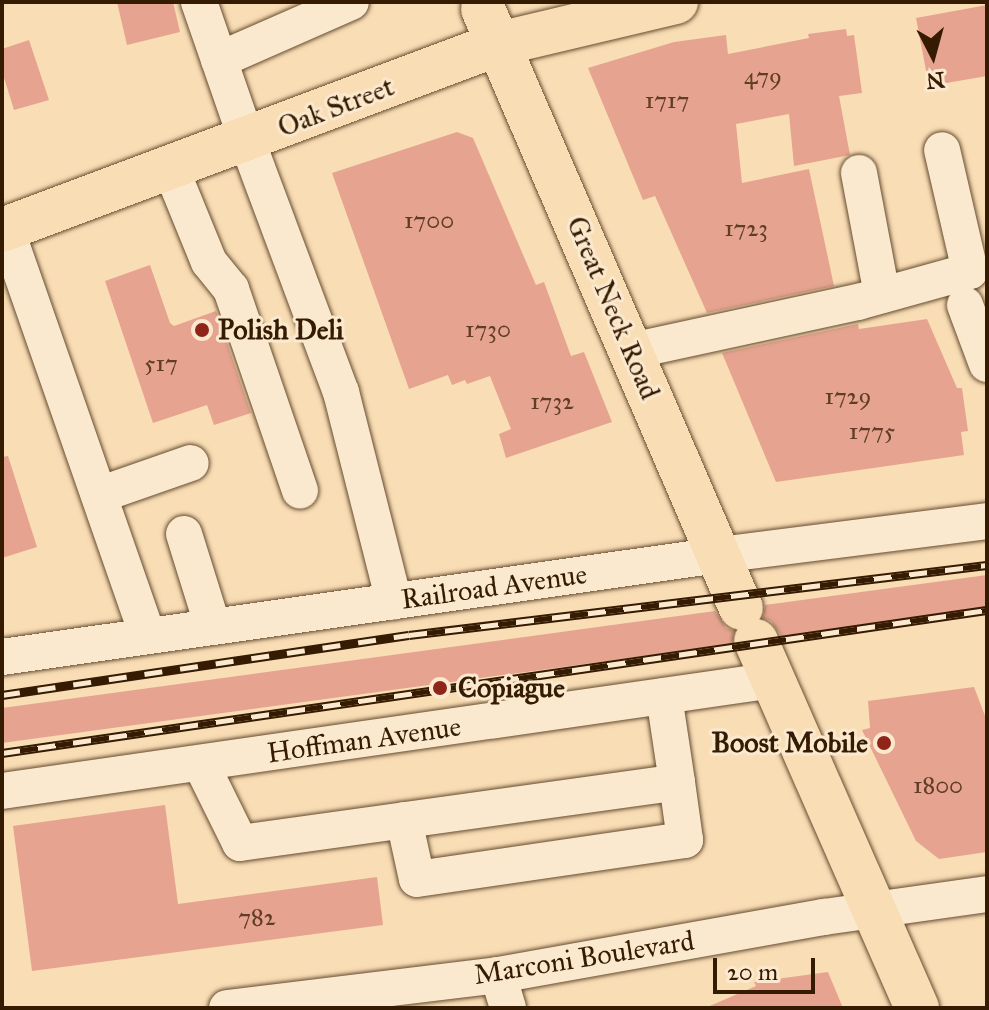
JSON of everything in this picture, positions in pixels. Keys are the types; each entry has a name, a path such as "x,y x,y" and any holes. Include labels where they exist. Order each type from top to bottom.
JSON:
{"main road":[{"name":"Oak Street","path":"4,230 247,141 490,27 676,2"},
{"name":"Great Neck Road","path":"490,27 917,1008"}],"street":[{"path":"199,2 247,141 341,392 394,601"},
{"path":"219,60 351,2"},
{"path":"631,351 882,295 970,271 942,150"},
{"path":"171,169 209,262 231,289 300,491"},
{"path":"859,173 882,295"},
{"path":"4,230 148,636"},
{"path":"965,305 987,364"},
{"path":"99,495 191,463"},
{"name":"Railroad Avenue","path":"2,657 719,555 987,521"},
{"path":"184,534 213,627"},
{"name":"Hoffman Avenue","path":"2,791 774,680"},
{"path":"404,820 417,879 685,840 664,696"},
{"path":"201,764 240,843 677,782"},
{"name":"Marconi Boulevard","path":"227,1008 503,991 873,910 987,894"}],"building":[{"path":"117,2 173,2 180,32 127,45"},
{"path":"987,5 987,76 929,86 916,18"},
{"path":"846,29 847,36 854,35 862,93 839,96 850,155 794,166 789,114 736,124 742,183 809,169 834,286 707,313 655,196 643,200 588,68 674,42 726,35 728,54 809,38 808,34"},
{"path":"29,40 49,100 14,110 2,71 2,49"},
{"path":"457,132 473,138 536,285 544,282 571,356 584,352 612,422 506,458 499,434 511,429 490,376 467,384 465,380 452,385 448,375 409,389 332,173"},
{"path":"150,265 170,323 174,326 216,311 251,413 214,425 207,405 153,423 105,281"},
{"path":"927,319 957,388 962,388 968,431 961,432 964,455 776,482 722,353 858,324 859,329"},
{"path":"8,456 37,547 2,558 2,457"},
{"path":"987,575 987,610 782,637 771,621 763,618 765,605"},
{"path":"715,611 726,628 734,631 732,644 2,743 2,708"},
{"path":"974,687 987,721 987,852 939,859 916,841 862,730 870,728 868,701"},
{"path":"165,805 178,904 377,877 383,925 32,971 13,826"},
{"path":"828,972 843,1008 705,1008 756,986 754,982"}],"railway":[{"path":"2,695 409,635 987,565"},
{"path":"2,753 987,610"}],"place":[{"name":"Polish Deli","path":"202,330"},
{"name":"Copiague","path":"440,688"},
{"name":"Boost Mobile","path":"884,743"}]}
